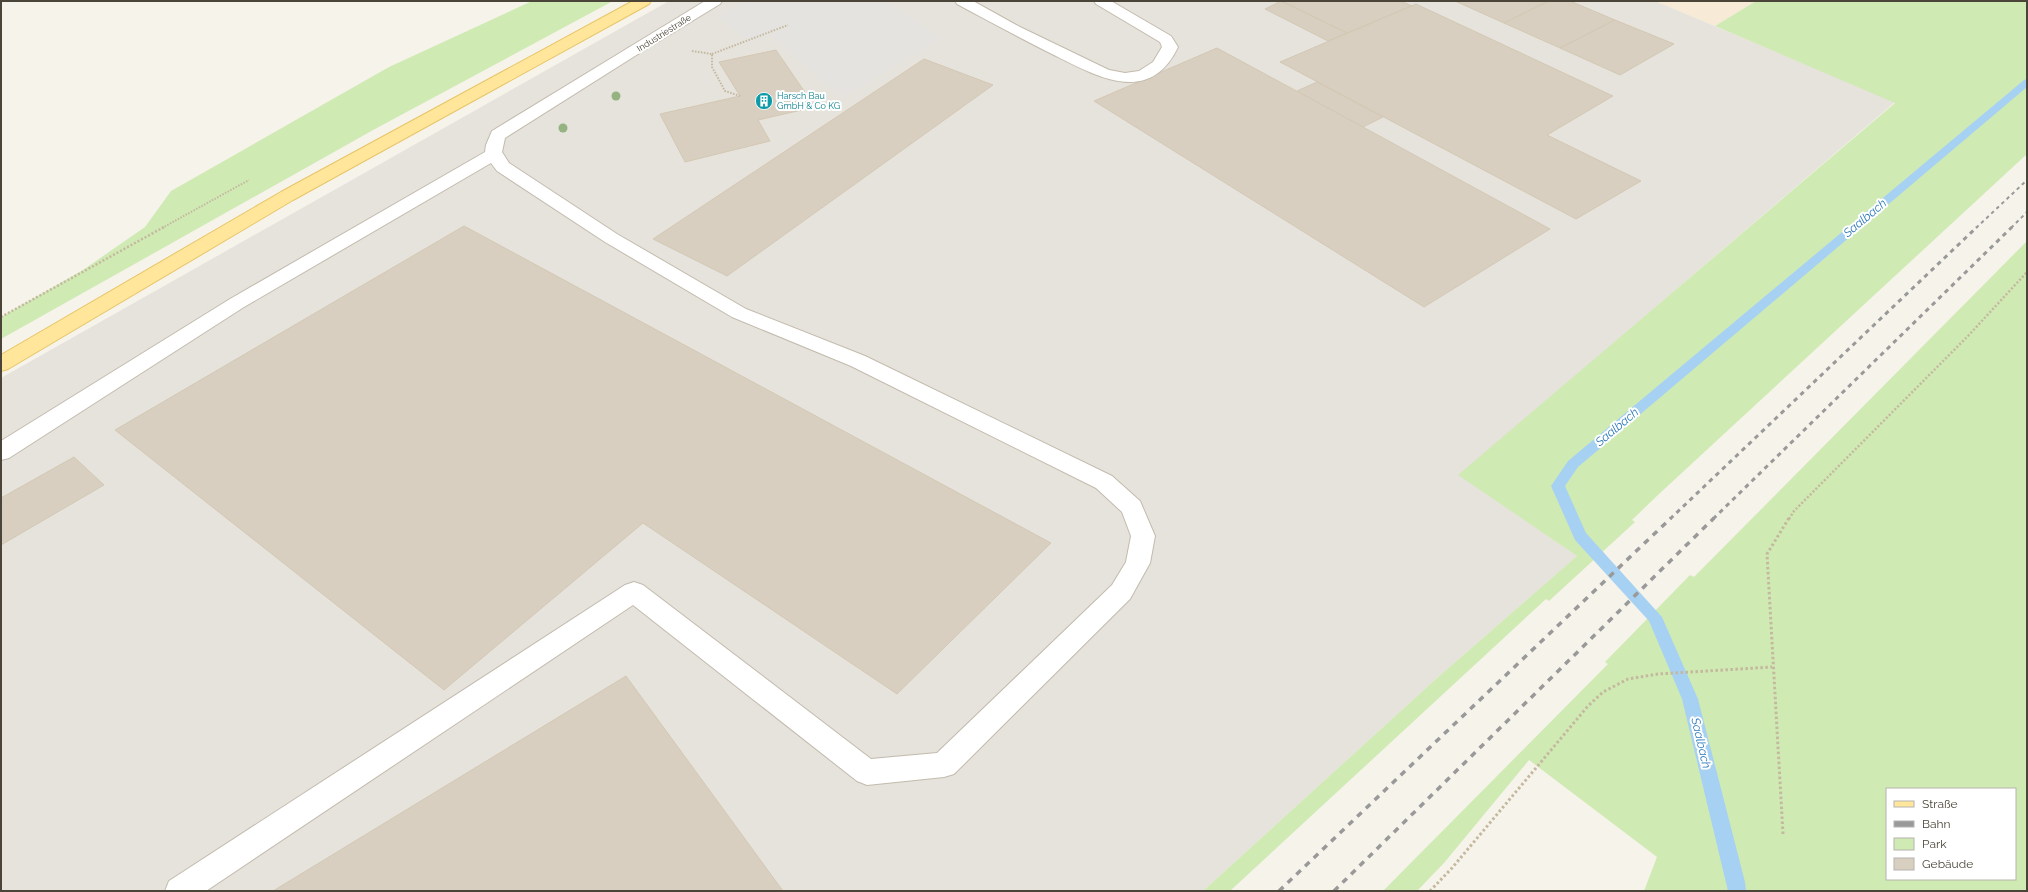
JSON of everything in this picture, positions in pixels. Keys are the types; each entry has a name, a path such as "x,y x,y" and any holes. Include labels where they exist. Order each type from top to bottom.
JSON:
{"main road":[{"path":"1,364 287,196 644,1"}],"street":[{"name":"Industriestraße","path":"493,156 493,146 498,135 515,123 715,1"},
{"path":"962,1 1015,30 1104,74 1117,77 1130,77 1144,76 1154,72 1166,56 1170,47 1166,39 1101,1"},
{"path":"1,452 237,302 493,156 502,167 611,238 739,314 858,361 1104,482 1132,507 1143,536 1138,563 1121,592 944,766 867,772 634,592 180,891"}],"path":[{"path":"638,49 712,54 788,25"},
{"path":"712,54 712,67 725,91 740,96"},
{"path":"1782,834 1767,554 1794,511 1968,336 2027,272"},
{"path":"1430,891 1452,868 1588,706 1603,692 1628,679 1658,674 1772,668"}],"shaded area":[{"path":"669,1 1655,1 1895,102 1459,475 1577,556 1437,678 1203,891 1,891 1,378"},
{"path":"744,1 885,1 942,38 842,98 770,35 751,42 717,17"},
{"path":"1655,1 1756,1 1715,26"}],"green space":[{"path":"532,1 613,1 375,129 1,339 1,317 83,270 145,227 171,191 389,67"},
{"path":"1756,1 2027,1 2027,154 1659,494 1632,520 1635,522 1549,601 1546,599 1230,891 1203,891 1437,678 1577,556 1458,475 1895,103 1715,26"},
{"path":"2027,241 2027,891 1644,891 1657,857 1529,760 1444,863 1417,891 1383,891 1608,664 1605,662 1690,575 1694,577"}],"building":[{"path":"1281,1 1401,1 1412,6 1347,33"},
{"path":"1281,1 1347,33 1328,41 1265,9"},
{"path":"1455,1 1549,1 1504,23"},
{"path":"1549,1 1570,1 1615,20 1560,48 1504,23"},
{"path":"1416,4 1613,96 1547,135 1641,181 1576,219 1280,62"},
{"path":"1615,20 1674,44 1620,75 1560,48"},
{"path":"1217,48 1550,229 1424,307 1094,101"},
{"name":"Harsch Bau GmbH & Co KG","path":"776,50 815,107 758,120 770,141 685,162 660,114 740,96 719,62"},
{"path":"924,59 993,85 727,276 653,239"},
{"path":"1317,82 1383,117 1363,127 1297,91"},
{"path":"464,226 1051,543 897,694 643,523 444,690 115,430"},
{"path":"74,457 104,485 1,545 1,498"},
{"path":"626,676 783,891 273,891"}],"waterway":[{"name":"Saalbach","path":"1737,891 1690,699 1655,617 1580,536 1558,486 1573,464 2027,82"}],"railway":[{"path":"1976,228 2027,180"},
{"path":"2012,227 2027,212"},
{"path":"1670,519 1977,227"},
{"path":"1713,519 2012,227"},
{"path":"1279,891 1671,518"},
{"path":"1334,891 1714,518"}],"place":[{"name":"Harsch Bau GmbH & Co KG","path":"764,101"}]}
